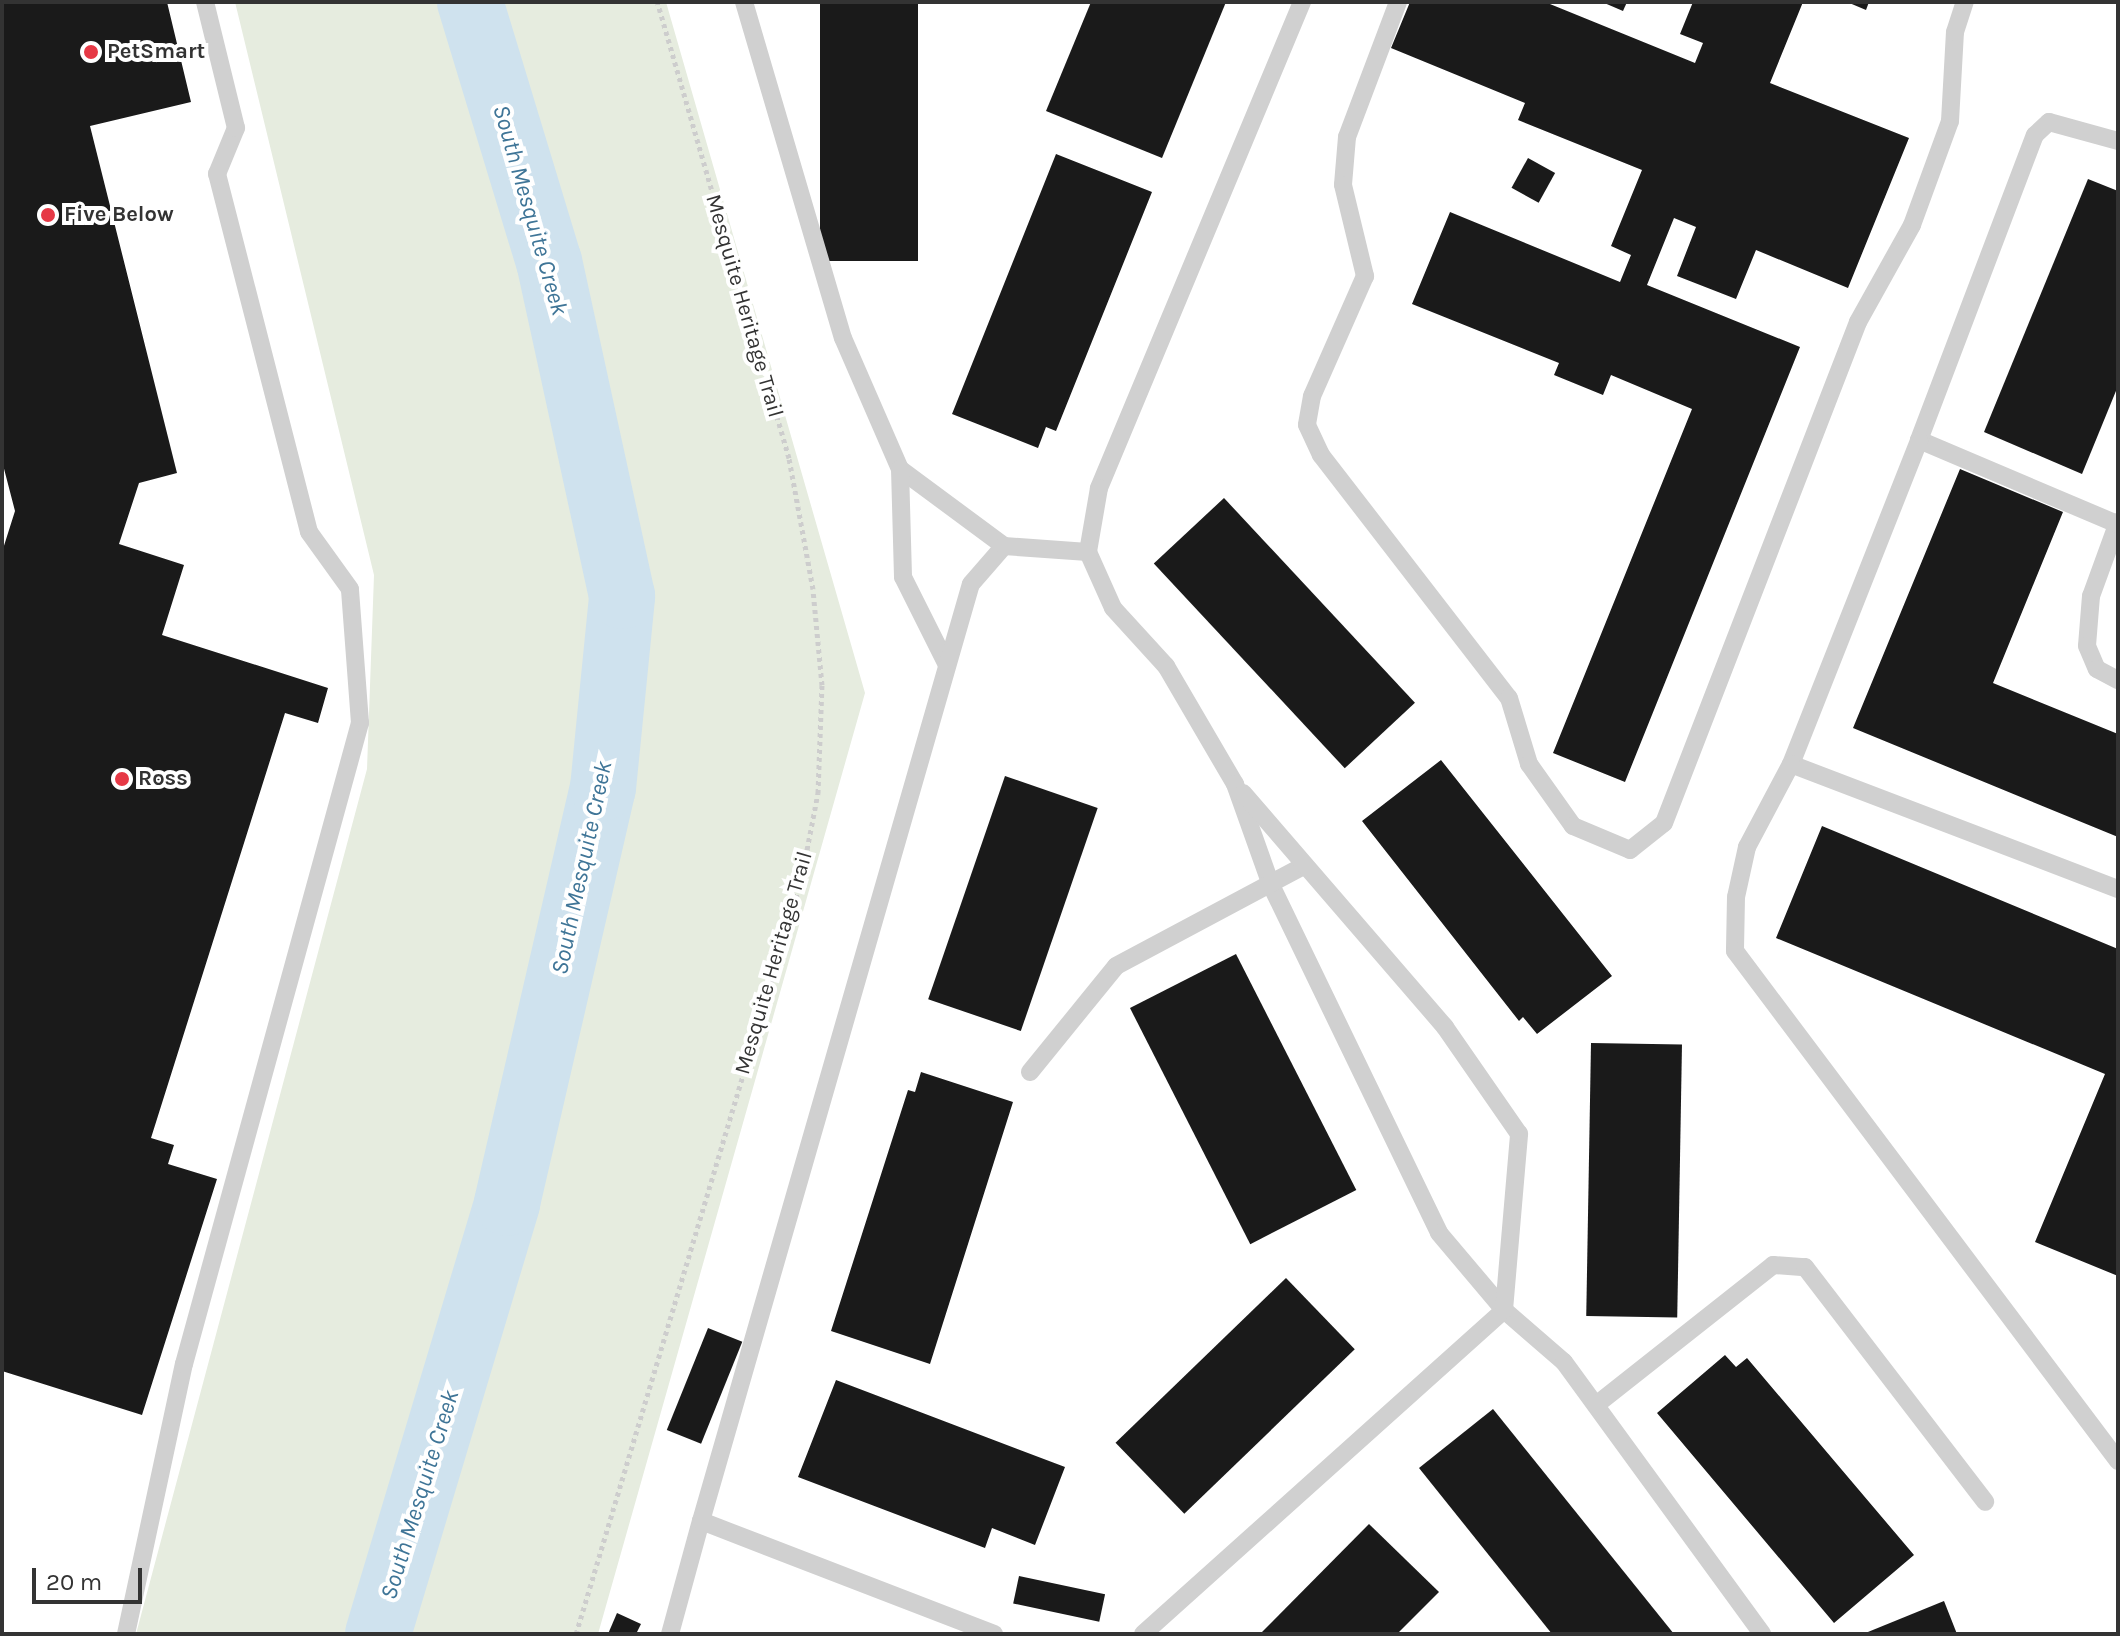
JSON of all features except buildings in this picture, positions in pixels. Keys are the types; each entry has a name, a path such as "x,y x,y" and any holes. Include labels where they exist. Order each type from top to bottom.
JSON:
{"lane":[{"path":"126,1634 184,1364 360,723 350,589 309,532 217,174 236,128 205,2"},
{"path":"744,2 843,338 900,469 903,577 947,665"},
{"path":"1143,1634 1504,1310 1519,1134 1445,1027 1235,784 1166,666 1113,608 1088,552 1099,488 1302,2"},
{"path":"1398,2 1347,137 1343,185 1365,276 1340,343 1312,396 1307,425 1321,455 1509,698 1529,764 1573,826 1630,850 1664,823 1858,322 1912,225 1950,121 1955,32 1965,2"},
{"path":"2118,141 2049,122 2035,135 1791,764 1747,847 1736,897 1735,951 2118,1461"},
{"path":"1919,440 2118,523 2091,596 2087,646 2097,669 2118,680"},
{"path":"900,469 1004,546 1088,552"},
{"path":"670,1634 971,584 1004,546"},
{"path":"1791,764 2118,889"},
{"path":"1235,784 1271,885 1439,1233 1504,1310 1564,1362 1762,1634"},
{"path":"1030,1072 1116,966 1305,865"},
{"path":"1596,1405 1773,1265 1805,1267 1985,1502"},
{"path":"701,1521 994,1634"}],"path":[{"name":"Mesquite Heritage Trail","path":"576,1634 801,881 818,793 822,685 813,589 789,458 657,2"}],"shaded area":[{"path":"235,2 666,2 865,693 598,1634 136,1634 367,769 374,575"}],"waterway":[{"name":"South Mesquite Creek","path":"378,1634 507,1203 603,788 622,596 549,262 470,2"}],"place":[{"name":"PetSmart","path":"91,52"},
{"name":"Five Below","path":"48,215"},
{"name":"Ross","path":"122,779"}]}
